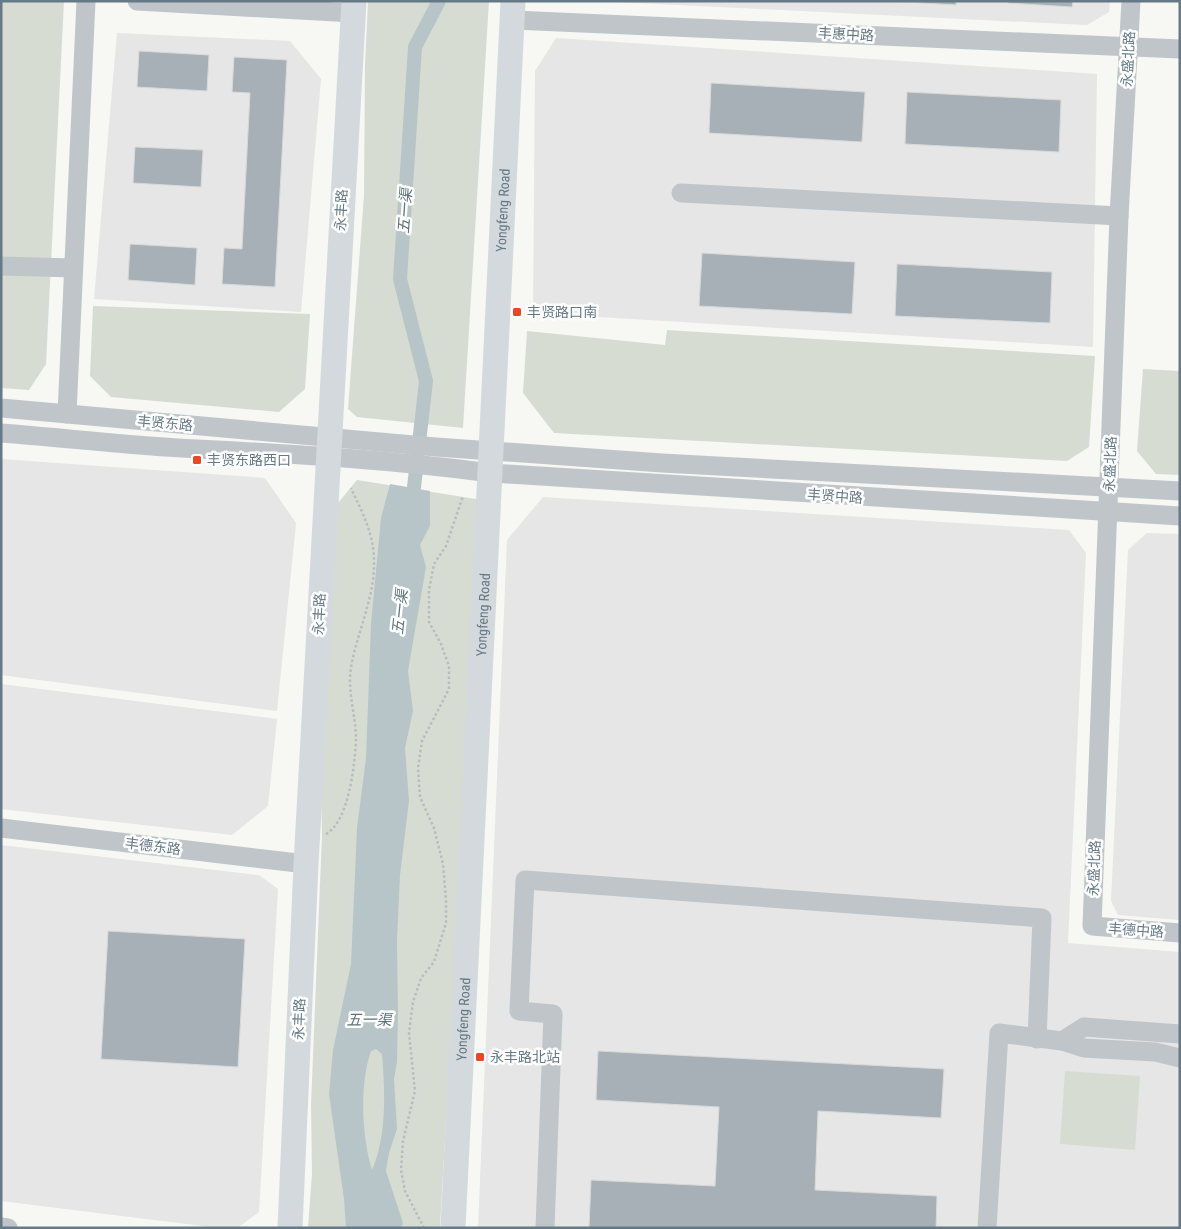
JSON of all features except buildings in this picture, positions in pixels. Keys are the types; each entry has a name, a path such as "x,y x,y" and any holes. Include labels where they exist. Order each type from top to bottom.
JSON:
{"main road":[{"name":"永丰路","path":"290,1228 327,447 353,7"},
{"name":"Yongfeng Road","path":"453,1228 513,10"}],"street":[{"path":"67,414 86,1"},
{"path":"137,1 353,7"},
{"name":"永盛北路","path":"1092,926 1119,216 1131,1"},
{"name":"丰惠中路","path":"513,10 1180,49"},
{"path":"681,193 1119,216"},
{"path":"1,266 73,268"},
{"name":"丰贤东路","path":"1,408 67,414 327,447"},
{"name":"丰贤东路","path":"1,433 327,447"},
{"path":"327,447 491,462"},
{"name":"丰贤中路","path":"491,462 662,463 1180,491"},
{"name":"丰贤中路","path":"491,462 1108,513 1180,516"},
{"name":"丰德东路","path":"1,828 306,864"},
{"path":"545,1228 553,1014 519,1011 525,880 1042,918 1037,1038"},
{"name":"丰德中路","path":"1092,926 1180,933"},
{"path":"1062,1041 1084,1027 1180,1034"},
{"path":"987,1228 999,1033 1062,1041 1084,1048 1155,1052 1180,1058"},
{"path":"1,1227 8,1228"}],"path":[{"path":"322,835 332,830 344,807 352,778 356,738 351,670 359,630 368,604 374,563 368,525 350,488"},
{"path":"424,1228 405,1190 401,1170 403,1142 415,1091 409,1033 413,1002 420,978 434,962 446,923 446,900 443,864 434,828 420,797 418,768 422,741 449,689 449,666 441,644 429,622 429,590 434,564 446,546 463,496"}],"shaded area":[{"path":"1,1 64,1 46,364 29,390 1,388"},
{"path":"368,1 489,1 463,428 357,417 348,409 364,195 365,64"},
{"path":"596,1 1110,1 1109,12 1087,25"},
{"path":"117,33 290,41 321,79 301,312 94,299"},
{"path":"556,38 1097,74 1093,347 533,313 535,71"},
{"path":"93,306 310,314 305,389 279,412 111,397 90,376"},
{"path":"667,330 1095,356 1089,447 1067,461 554,433 523,393 527,331 665,345"},
{"path":"1143,369 1180,371 1180,475 1156,474 1137,451"},
{"path":"1,459 265,478 296,523 277,711 1,675"},
{"path":"357,480 476,499 479,534 440,1228 308,1227 312,1174 311,1105 322,835 321,792 338,503"},
{"path":"543,497 1069,530 1086,553 1068,943 1180,952 1180,1228 478,1228 507,540"},
{"path":"1147,533 1180,534 1180,920 1118,915 1111,901 1128,550"},
{"path":"1,684 277,719 268,806 232,835 1,809"},
{"path":"1,845 259,875 278,889 259,1212 237,1228 219,1228 1,1201"},
{"path":"1065,1071 1140,1076 1135,1150 1060,1144"}],"water":[{"name":"五一渠","path":"390,484 430,491 430,526 420,545 426,567 408,671 413,711 405,748 409,801 400,875 397,941 397,1062 394,1079 397,1129 389,1153 386,1171 403,1223 401,1228 346,1228 344,1199 329,1094 333,1050 351,964 357,828 366,758 371,623 381,518","holes":["376,1049 382,1054 384,1083 383,1128 377,1157 372,1170 364,1127 363,1095 371,1051"]}],"waterway":[{"name":"五一渠","path":"412,505 426,381 400,279 415,47 439,1"}],"place":[{"name":"丰贤路口南","path":"517,312"},
{"name":"丰贤东路西口","path":"197,460"},
{"name":"永丰路北站","path":"480,1057"}]}
